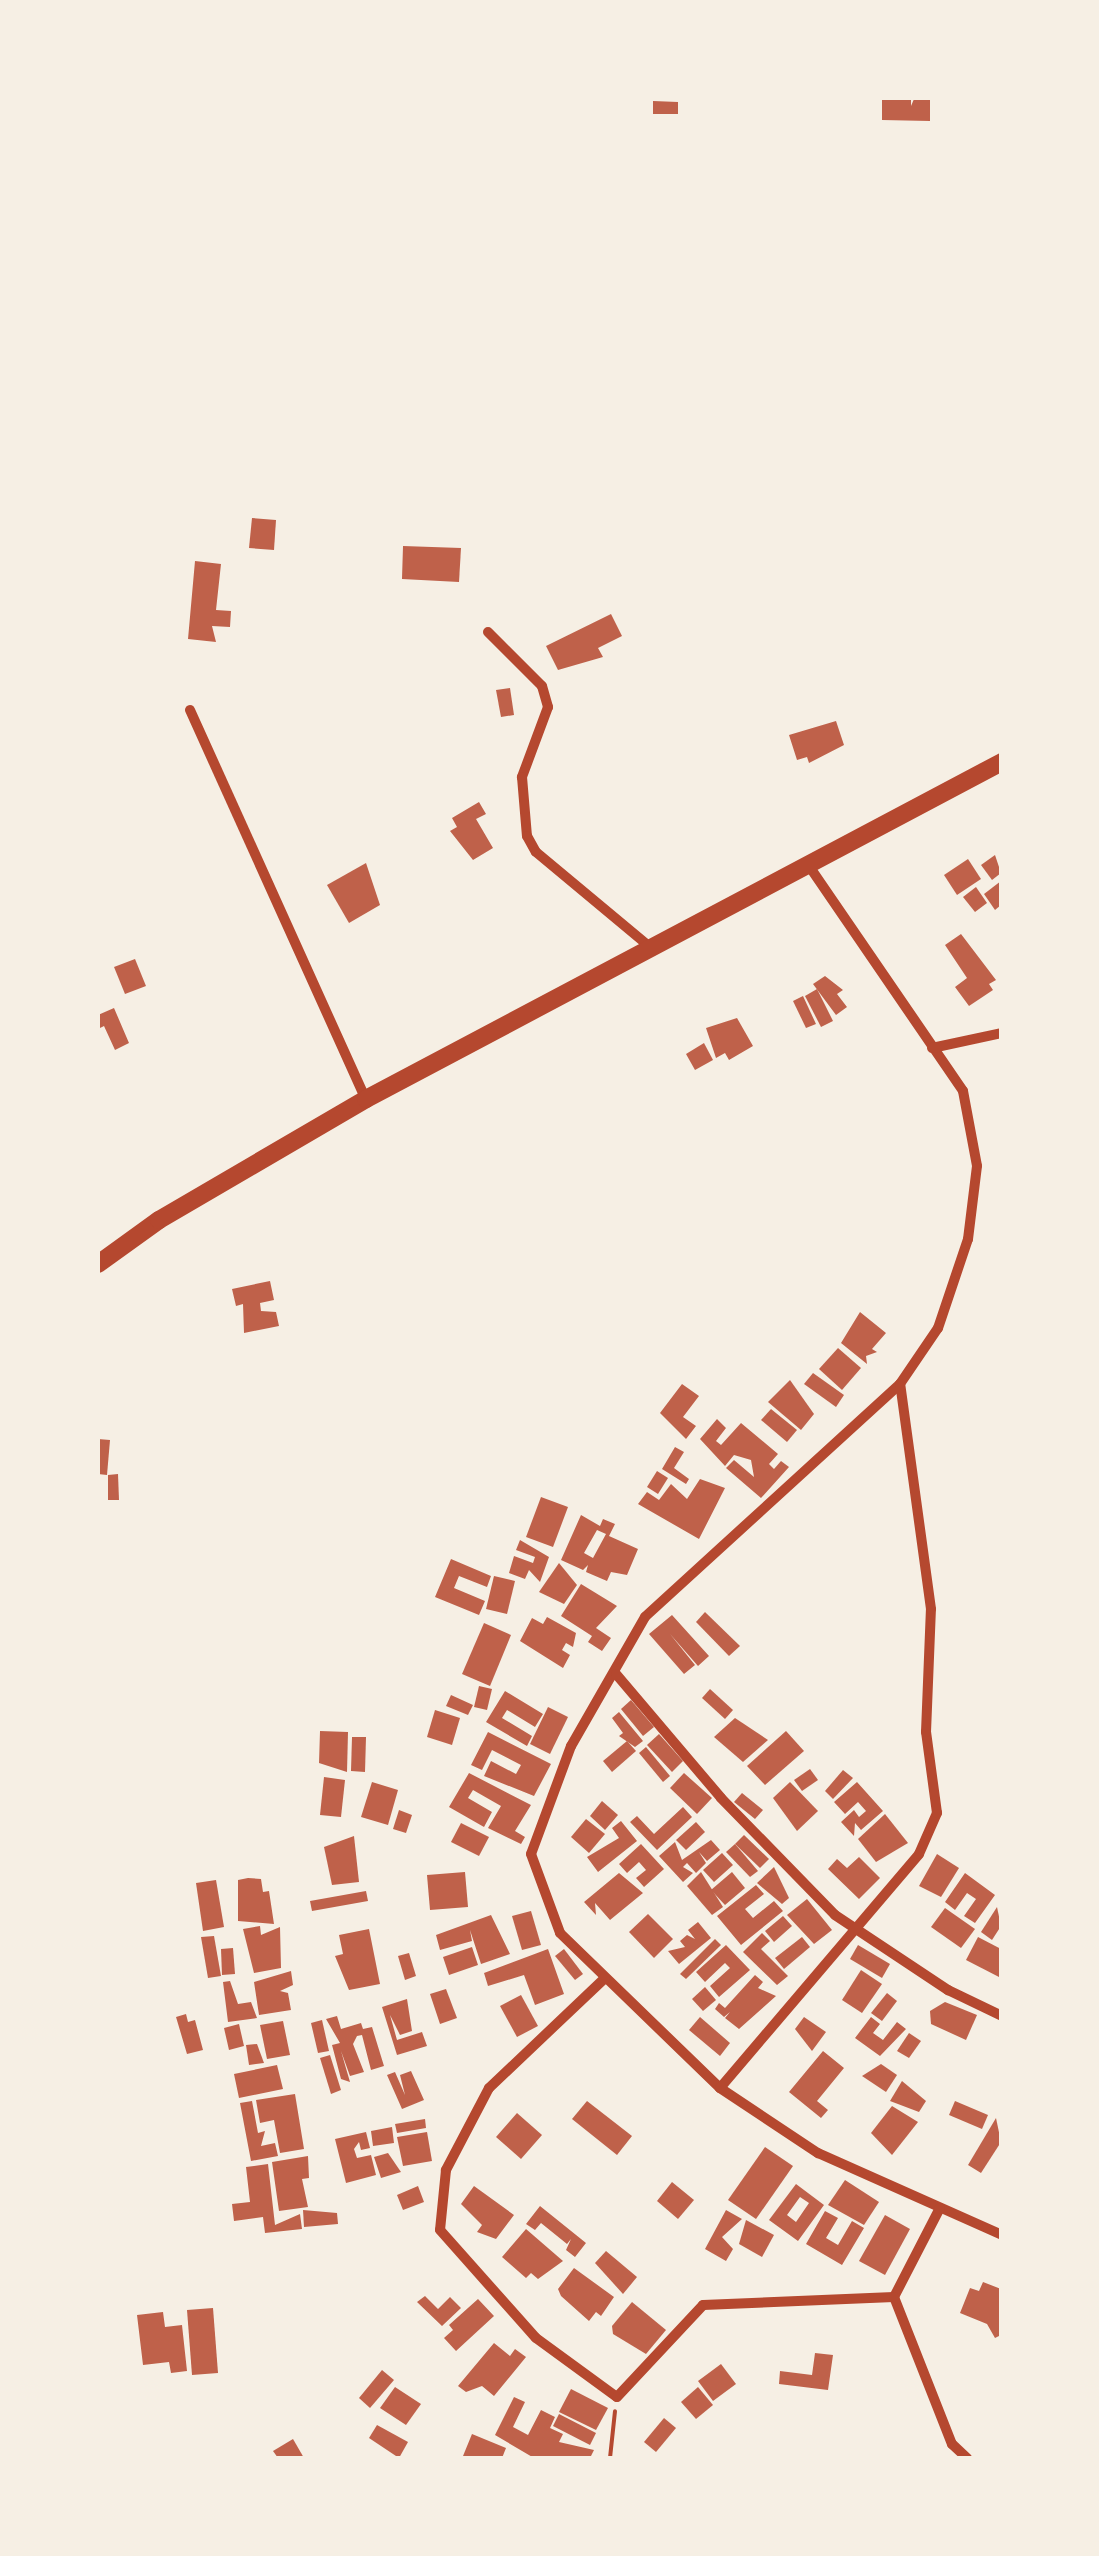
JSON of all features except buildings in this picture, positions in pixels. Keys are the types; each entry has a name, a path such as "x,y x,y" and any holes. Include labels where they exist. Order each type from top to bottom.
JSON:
{"highway":[{"path":"98,1264 160,1220 366,1099 1002,762"}],"street":[{"path":"488,632 542,686 548,707 522,777 527,836 536,852 650,947"},
{"path":"190,710 366,1099"},
{"path":"807,863 963,1091 977,1166 968,1239 938,1328 900,1384 712,1562 674,1587 645,1618 571,1746 531,1854 560,1933 720,2088 818,2152 1002,2235"},
{"path":"932,1048 1002,1033"},
{"path":"720,2088 919,1854 938,1813 926,1732 929,1592 900,1384"},
{"path":"616,1674 721,1798 854,1930 1002,2016"},
{"path":"605,1978 489,2088 446,2170 440,2230 536,2338 617,2397 703,2306 894,2297"},
{"path":"940,2208 894,2297 952,2444 967,2458"}],"path":[{"path":"610,2458 617,2397"}]}
